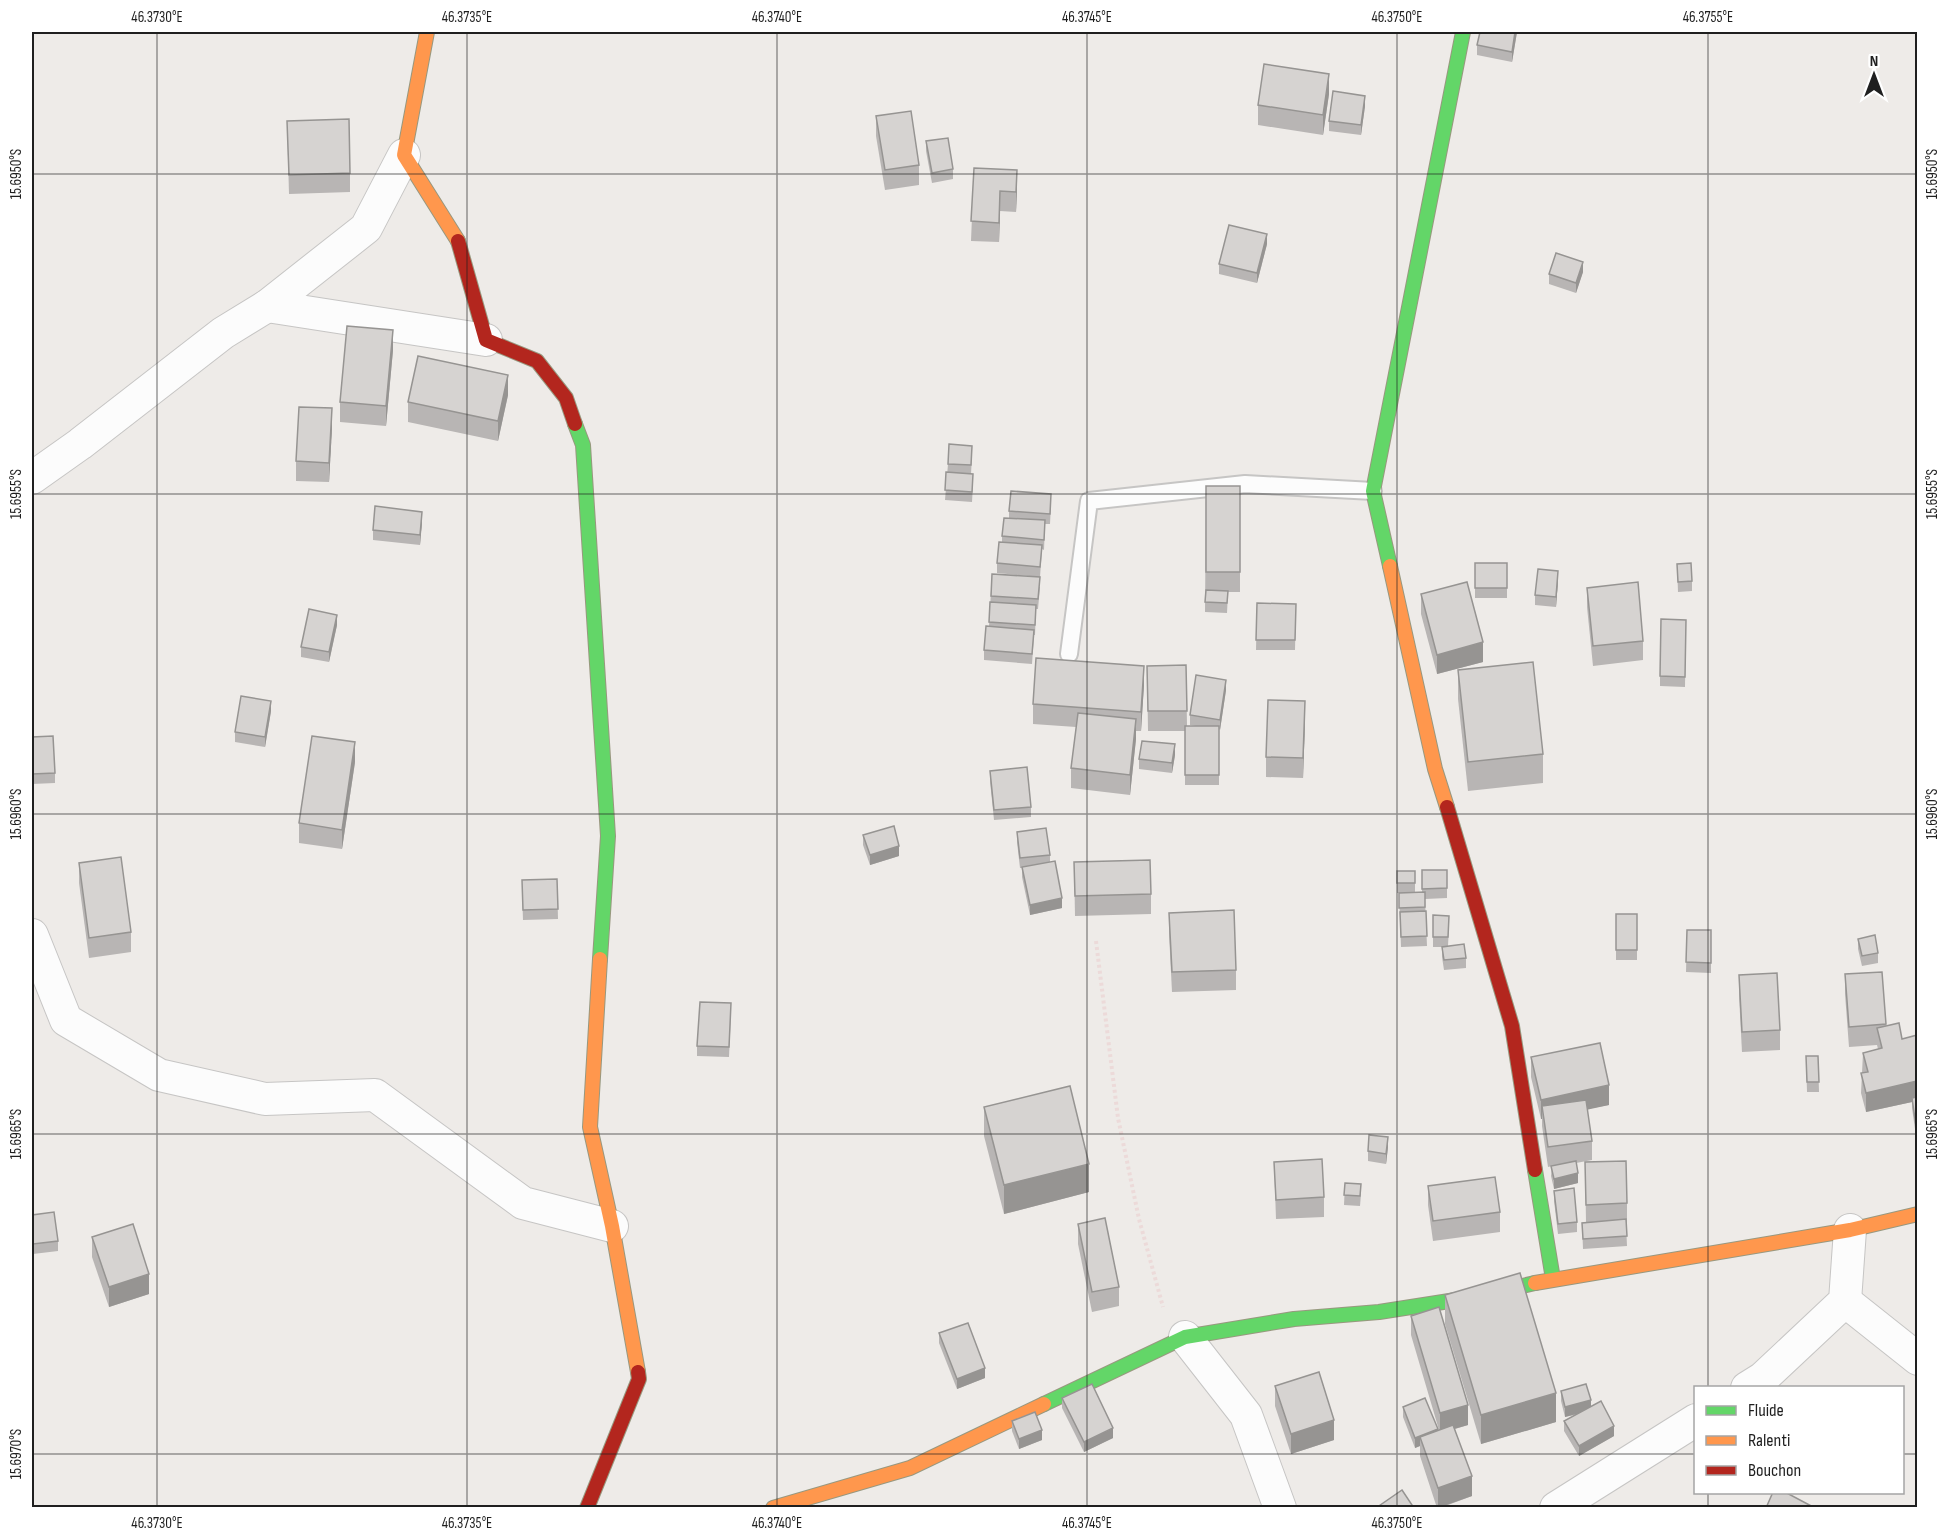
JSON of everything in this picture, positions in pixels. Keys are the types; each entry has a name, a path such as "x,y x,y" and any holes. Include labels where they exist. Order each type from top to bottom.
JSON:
{"street":[{"path":"32,478 80,444 223,333 267,306 366,228 404,154 427,32"},
{"path":"1463,32 1373,491 1435,769 1512,1026 1553,1279"},
{"path":"404,154 462,247 486,340"},
{"path":"267,306 486,340 537,361 566,398 583,445 608,836 590,1126 612,1226 639,1379 587,1508"},
{"path":"32,935 66,1020 159,1075 265,1099 375,1095 523,1203 612,1226"},
{"path":"773,1508 910,1468 1179,1340 1294,1319 1390,1311 1475,1297 1553,1279 1850,1230 1917,1214"},
{"path":"1751,1386 1763,1378 1845,1301 1850,1230"},
{"path":"1845,1301 1917,1359"},
{"path":"1179,1340 1246,1415 1280,1508"},
{"path":"1556,1508 1694,1421"}],"lane":[{"path":"1069,654 1089,501 1245,484 1373,491"}],"path":[{"path":"1096,941 1118,1118 1139,1219 1179,1340"}],"building":[{"path":"1480,32 1515,32 1512,52 1477,45"},
{"path":"1264,64 1329,74 1323,115 1258,105"},
{"path":"1333,91 1365,96 1361,125 1329,121"},
{"path":"911,111 919,165 885,170 876,116"},
{"path":"349,119 350,173 289,175 287,121"},
{"path":"948,138 953,169 932,173 926,141"},
{"path":"974,168 1017,170 1016,192 1000,191 999,223 971,221"},
{"path":"1229,225 1267,234 1257,273 1219,264"},
{"path":"1556,253 1583,262 1576,283 1549,274"},
{"path":"347,326 393,330 386,406 340,402"},
{"path":"418,356 508,375 498,421 408,402"},
{"path":"299,407 332,408 329,463 296,461"},
{"path":"949,444 972,446 971,465 948,464"},
{"path":"946,472 973,474 972,492 945,490"},
{"path":"1206,486 1240,486 1240,572 1206,572"},
{"path":"1011,491 1051,494 1050,514 1009,511"},
{"path":"375,506 422,512 420,535 373,530"},
{"path":"1004,518 1045,520 1044,540 1002,536"},
{"path":"999,542 1042,545 1040,567 997,563"},
{"path":"1475,563 1507,563 1507,588 1475,588"},
{"path":"1691,563 1692,581 1678,582 1677,564"},
{"path":"1538,569 1558,571 1556,597 1535,595"},
{"path":"992,574 1040,577 1038,599 991,596"},
{"path":"1467,582 1483,642 1437,655 1421,594"},
{"path":"1638,582 1643,641 1593,646 1587,588"},
{"path":"1206,590 1228,591 1227,603 1205,602"},
{"path":"990,602 1036,605 1035,625 989,622"},
{"path":"1257,603 1296,604 1295,640 1256,640"},
{"path":"309,609 337,615 329,652 301,647"},
{"path":"1661,619 1686,620 1685,677 1660,676"},
{"path":"986,626 1034,630 1032,654 984,650"},
{"path":"1036,658 1144,666 1141,712 1033,704"},
{"path":"1533,662 1543,754 1468,762 1458,670"},
{"path":"1186,665 1187,711 1148,711 1147,666"},
{"path":"1196,675 1226,680 1220,720 1190,715"},
{"path":"241,696 271,701 265,737 235,732"},
{"path":"1268,700 1305,701 1303,758 1266,757"},
{"path":"1078,713 1136,719 1130,775 1071,768"},
{"path":"1185,726 1219,726 1219,775 1185,775"},
{"path":"53,736 55,773 32,774 32,737"},
{"path":"312,736 355,742 342,830 299,823"},
{"path":"1142,741 1175,744 1172,763 1139,759"},
{"path":"1027,767 1031,807 994,810 990,771"},
{"path":"894,826 899,846 870,855 863,835"},
{"path":"1046,828 1050,855 1020,858 1017,832"},
{"path":"121,857 131,932 89,938 79,863"},
{"path":"1150,860 1151,894 1075,896 1074,862"},
{"path":"1055,861 1062,898 1030,905 1022,867"},
{"path":"1422,870 1447,870 1447,888 1422,889"},
{"path":"1397,871 1415,871 1415,883 1397,883"},
{"path":"557,879 558,909 523,910 522,880"},
{"path":"1425,892 1425,907 1399,908 1399,893"},
{"path":"1234,910 1236,970 1172,972 1169,913"},
{"path":"1426,911 1427,936 1401,937 1400,912"},
{"path":"1616,914 1637,914 1637,950 1616,950"},
{"path":"1433,915 1449,916 1448,937 1433,937"},
{"path":"1687,930 1711,930 1711,963 1686,962"},
{"path":"1875,935 1878,953 1862,956 1858,939"},
{"path":"1464,944 1466,958 1444,960 1442,947"},
{"path":"1882,972 1886,1024 1849,1027 1845,974"},
{"path":"1777,973 1780,1030 1742,1032 1739,975"},
{"path":"700,1002 731,1003 729,1047 697,1046"},
{"path":"1899,1023 1902,1039 1917,1035 1917,1081 1866,1093 1861,1073 1868,1072 1863,1053 1882,1048 1877,1028"},
{"path":"1600,1043 1609,1085 1541,1100 1531,1057"},
{"path":"1806,1056 1818,1056 1819,1082 1807,1082"},
{"path":"1070,1086 1089,1164 1004,1185 984,1107"},
{"path":"1917,1097 1917,1133 1912,1098"},
{"path":"1586,1100 1592,1141 1548,1147 1542,1106"},
{"path":"1369,1135 1388,1137 1386,1154 1368,1151"},
{"path":"1322,1159 1324,1197 1276,1200 1274,1162"},
{"path":"1576,1161 1578,1173 1554,1179 1551,1166"},
{"path":"1626,1161 1627,1203 1586,1205 1585,1162"},
{"path":"1495,1177 1500,1212 1433,1221 1428,1186"},
{"path":"1345,1183 1361,1184 1360,1196 1344,1195"},
{"path":"1574,1188 1577,1222 1558,1224 1554,1191"},
{"path":"54,1212 58,1241 33,1244 32,1215"},
{"path":"1105,1218 1119,1287 1092,1292 1078,1224"},
{"path":"1626,1219 1627,1236 1583,1239 1582,1223"},
{"path":"133,1224 149,1274 109,1287 92,1237"},
{"path":"1520,1273 1556,1393 1481,1415 1445,1295"},
{"path":"1439,1307 1468,1405 1440,1413 1411,1316"},
{"path":"968,1323 985,1368 957,1379 939,1333"},
{"path":"1319,1372 1334,1420 1291,1434 1275,1386"},
{"path":"1092,1384 1113,1428 1084,1442 1062,1398"},
{"path":"1586,1384 1591,1400 1565,1407 1561,1391"},
{"path":"1425,1398 1438,1429 1415,1438 1403,1407"},
{"path":"1601,1401 1614,1426 1579,1446 1564,1421"},
{"path":"1035,1412 1042,1430 1019,1439 1012,1421"},
{"path":"1453,1425 1472,1476 1438,1488 1420,1437"},
{"path":"1402,1490 1414,1508 1376,1508"},
{"path":"1772,1494 1789,1494 1815,1508 1766,1508"}],"traffic: fast":[{"path":"1390,566 1373,491 1463,32"},
{"path":"575,424 583,445 608,836 600,959"},
{"path":"1535,1170 1553,1279"},
{"path":"1044,1404 1185,1337 1294,1319 1379,1312 1475,1297 1535,1283"}],"traffic: slow":[{"path":"427,32 404,155 458,241"},
{"path":"1390,566 1435,769 1447,807"},
{"path":"600,959 590,1127 612,1226 638,1372"},
{"path":"1535,1283 1850,1230 1918,1214"},
{"path":"773,1508 910,1468 1044,1404"}],"traffic: jam":[{"path":"458,241 486,340 537,361 566,398 575,424"},
{"path":"1447,807 1512,1026 1535,1170"},
{"path":"587,1508 639,1379 638,1372"}]}
